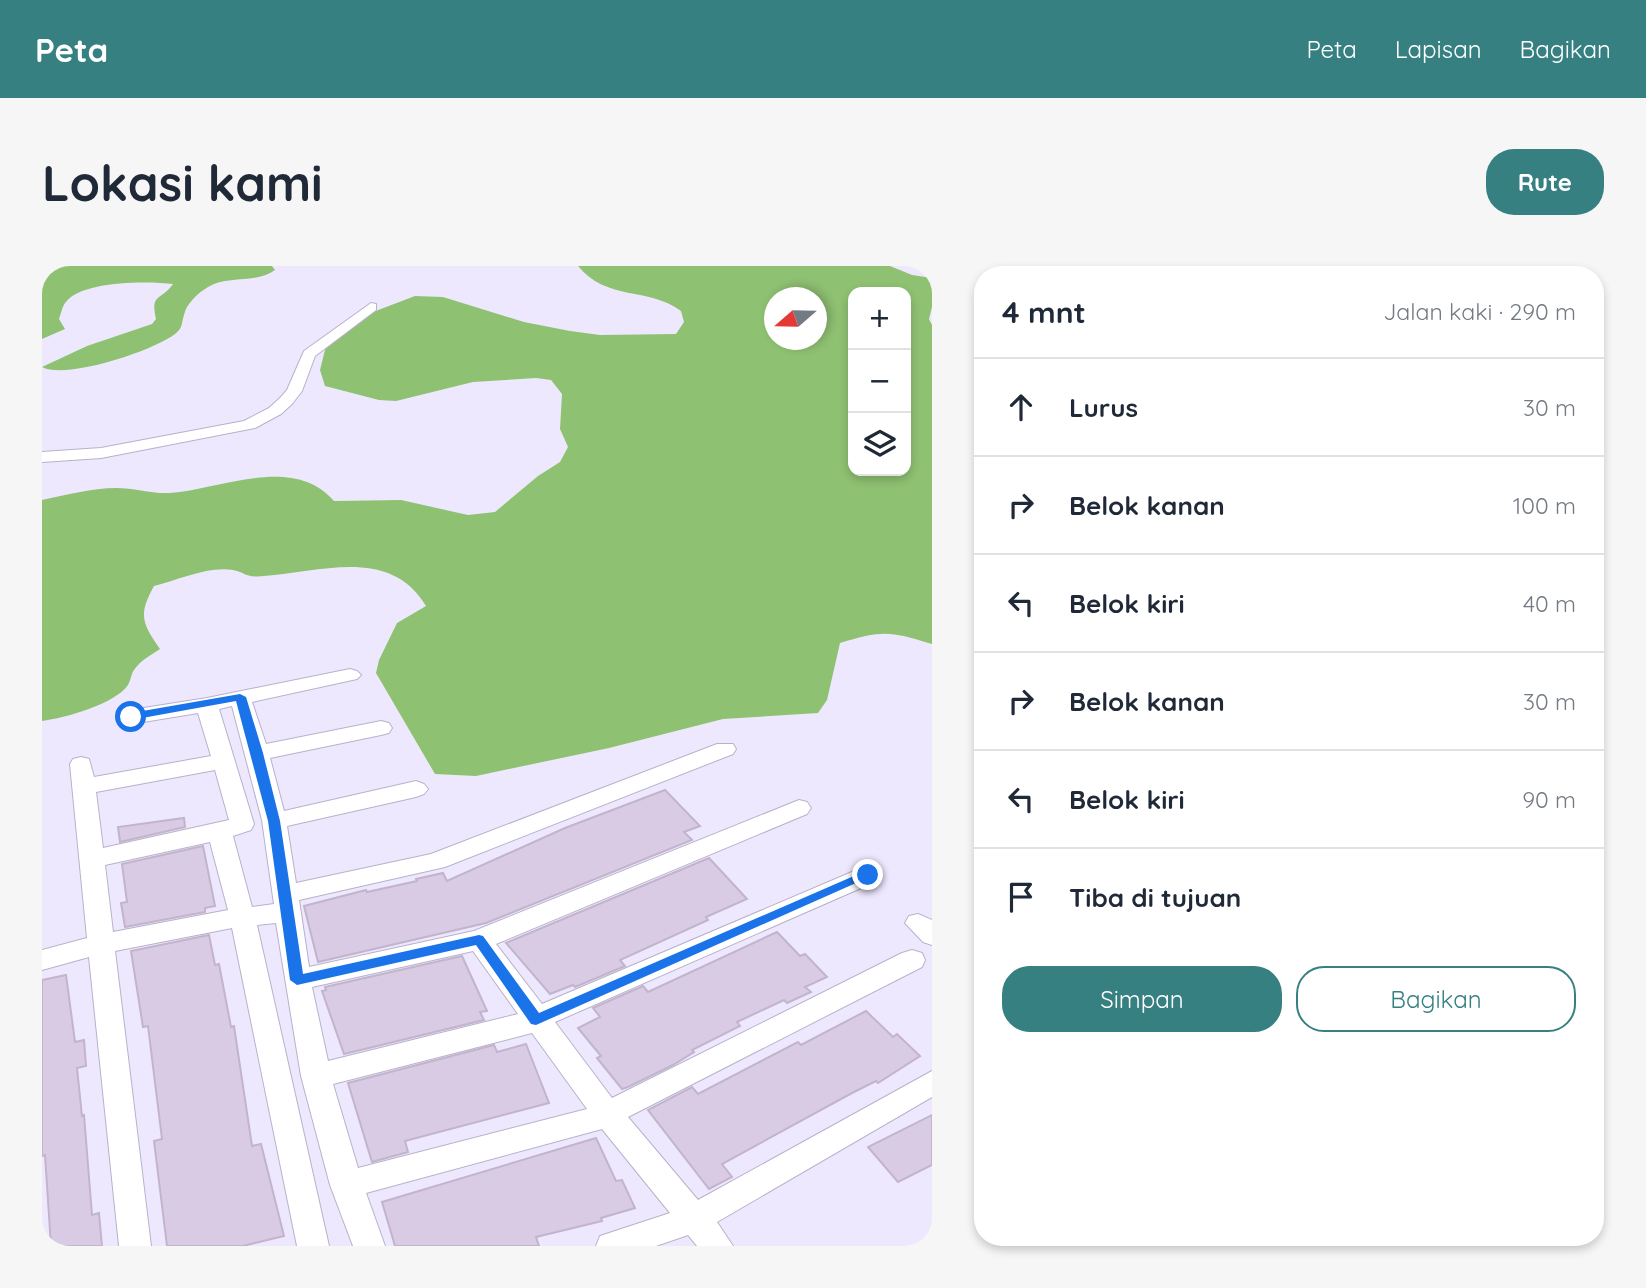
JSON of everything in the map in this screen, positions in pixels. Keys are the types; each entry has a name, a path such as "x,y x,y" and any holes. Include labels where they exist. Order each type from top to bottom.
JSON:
{"street":[{"path":"42,457 101,453 249,425 275,411 286,401 309,354 371,307"},
{"path":"131,717 207,705 351,675"},
{"path":"240,697 258,753 274,821 297,980 316,1076 346,1185 369,1246"},
{"path":"91,859 220,832 242,824 207,705"},
{"path":"258,753 381,728"},
{"path":"42,960 101,943 242,916 436,861 724,749"},
{"path":"135,1246 82,776 224,761"},
{"path":"274,821 416,789"},
{"path":"297,980 479,940 799,808"},
{"path":"220,832 242,916 313,1246"},
{"path":"316,1076 517,1027 868,875"},
{"path":"479,940 607,1114 717,1246"},
{"path":"346,1185 607,1114 912,960"},
{"path":"612,1246 694,1219 932,1083"}],"green space":[{"path":"42,266 272,266 275,270 259,277 224,281 208,287 190,303 178,332 164,341 109,362 69,370 53,370 42,367 87,346 152,324 156,319 156,301 173,284 116,284 73,295 64,305 59,319 65,329 42,339"},
{"path":"578,266 890,266 912,275 932,278 932,307 929,319 932,325 932,644 886,634 840,643 827,700 818,713 723,719 609,748 476,776 435,774 376,673 379,660 397,623 426,606 411,587 394,575 374,569 331,568 250,576 223,569 193,574 154,586 146,604 144,619 160,649 137,666 122,692 89,709 42,721 42,500 107,488 170,493 234,481 278,477 299,479 318,487 334,501 401,500 468,515 495,512 538,476 560,462 568,447 560,429 562,394 551,380 536,378 473,382 396,401 379,400 325,386 320,370 326,346 373,312 415,296 443,297 524,322 600,335 676,334 684,322 681,311 668,303 602,285"}],"building":[{"path":"665,790 700,826 684,832 692,840 486,923 318,962 304,906 443,873 447,881 565,828"},
{"path":"184,818 185,827 120,842 118,827"},
{"path":"203,846 215,906 205,908 205,912 125,927 121,903 127,902 122,864"},
{"path":"709,858 747,899 620,960 625,966 575,987 573,985 550,994 506,943"},
{"path":"777,932 800,956 805,954 827,977 805,987 811,992 787,1003 784,1000 737,1022 740,1026 692,1050 694,1052 673,1065 628,1087 622,1089 597,1058 601,1056 578,1028 600,1017 593,1008 643,986 648,992"},
{"path":"209,935 215,965 219,964 231,1027 234,1026 252,1146 261,1144 284,1236 243,1246 167,1246 154,1141 162,1139 148,1026 143,1027 131,951"},
{"path":"462,956 487,1011 480,1012 484,1020 344,1054 322,991 326,990 325,987"},
{"path":"66,975 75,1042 84,1040 86,1066 77,1068 82,1116 84,1115 92,1215 99,1213 102,1246 51,1246 45,1155 42,1156 42,980"},
{"path":"866,1011 893,1037 897,1034 920,1056 878,1083 876,1081 852,1093 722,1164 732,1177 709,1189 648,1110 692,1087 698,1094 798,1042 801,1045"},
{"path":"526,1044 549,1103 405,1141 408,1152 372,1162 348,1083 494,1045 497,1052"},
{"path":"932,1115 932,1165 898,1182 868,1147"},
{"path":"596,1138 616,1181 622,1180 635,1208 601,1218 602,1221 536,1237 539,1246 395,1246 382,1202"}],"route":[{"path":"131,717 240,697 258,753 274,821 297,980 479,940 536,1020 868,875"}]}
